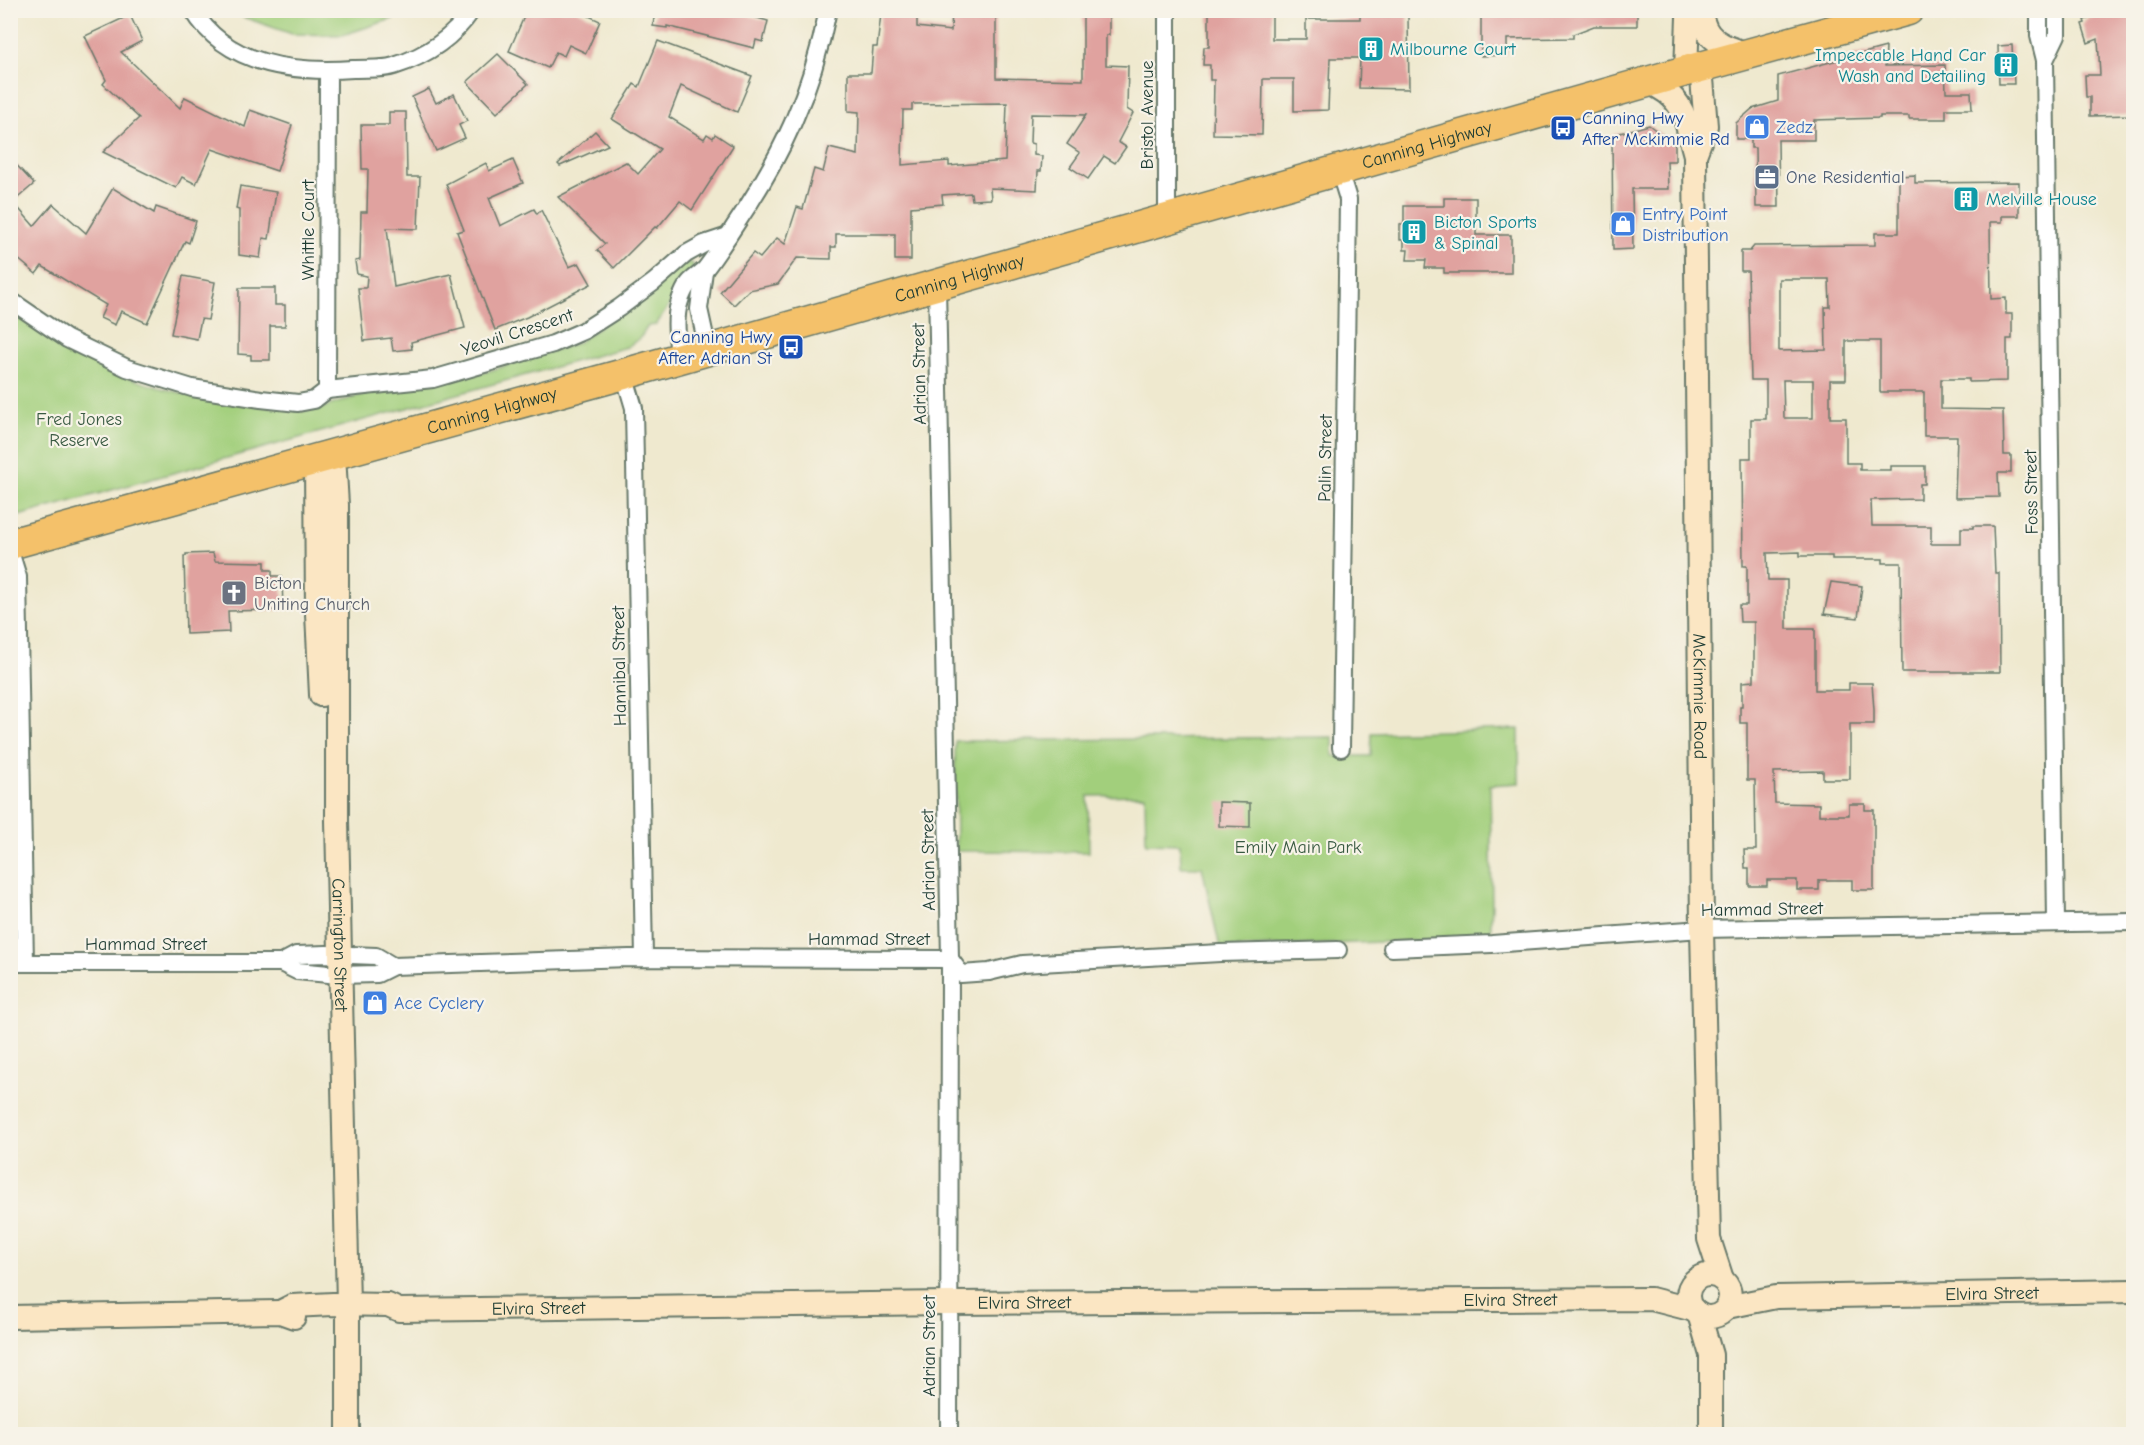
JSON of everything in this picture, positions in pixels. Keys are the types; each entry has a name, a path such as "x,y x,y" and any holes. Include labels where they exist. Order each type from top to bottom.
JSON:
{"highway":[{"name":"Canning Highway","path":"10,544 624,374 1908,10"}],"main road":[{"name":"McKimmie Road","path":"1691,10 1688,17 1694,69 1706,126 1695,155"},
{"path":"1698,10 1707,30 1716,40 1729,48 1748,54"},
{"name":"McKimmie Road","path":"1648,82 1664,89 1675,98 1681,107 1695,155 1702,930 1709,1239 1725,1296"},
{"name":"Carrington Street","path":"325,458 337,505 333,964 341,1311 348,1434"},
{"name":"McKimmie Road","path":"1694,1282 1709,1239"},
{"path":"1711,1355 1696,1312 1689,1301 1694,1282 1708,1275 1725,1296"},
{"name":"Elvira Street","path":"1651,1299 1694,1282"},
{"name":"Elvira Street","path":"1725,1296 2133,1291"},
{"path":"1696,1312 1711,1317 1725,1296"},
{"path":"1711,1434 1711,1355 1725,1296"},
{"name":"Elvira Street","path":"10,1317 280,1312 294,1317 388,1305 399,1310 948,1303 1651,1299 1696,1312"},
{"name":"Carrington Street","path":"335,1434 341,1311"}],"street":[{"path":"193,10 218,41 250,59 286,68 328,71 393,67 435,48 462,24 472,10"},
{"path":"679,358 676,326 679,305 689,282 704,271 775,160 797,116 815,68 828,10"},
{"name":"Bristol Avenue","path":"1167,10 1167,219"},
{"name":"Foss Street","path":"2039,10 2039,36 2046,60 2056,923"},
{"name":"Foss Street","path":"2046,60 2057,34 2057,10"},
{"name":"Whittle Court","path":"327,390 328,71"},
{"name":"Palin Street","path":"1339,170 1348,199 1341,748"},
{"name":"Yeovil Crescent","path":"10,300 67,339 127,368 192,388 298,403 314,400 327,390 433,379 553,344 583,331 610,314 654,282 686,254 704,244 728,236"},
{"path":"704,271 699,309 708,350"},
{"name":"Adrian Street","path":"937,285 950,959 949,1434"},
{"name":"Hannibal Street","path":"624,374 634,408 644,958"},
{"path":"10,551 18,577 18,963"},
{"name":"Hammad Street","path":"1392,948 1492,944 1702,930 2133,922"},
{"name":"Hammad Street","path":"18,963 281,963 297,971 376,956 393,966 644,958 950,959 961,974 989,972 1034,963 1220,953 1338,950"}],"green space":[{"path":"234,11 405,11 392,19 343,35 292,34 243,17"},
{"name":"Fred Jones Reserve","path":"687,262 692,263 694,268 656,325 648,326 640,338 627,347 11,518 10,311 46,336 84,358 144,383 198,397 301,411 319,409 361,395 489,371 577,343"},
{"name":"Emily Main Park","path":"1519,729 1519,783 1490,785 1492,906 1490,938 1220,948 1202,867 1181,867 1180,844 1146,843 1145,795 1088,796 1089,852 956,851 955,741 1333,737 1333,756 1371,756 1372,733"}],"building":[{"path":"527,10 576,10 600,21 586,53 569,45 564,56 556,52 548,68 509,51"},
{"path":"655,10 729,10 768,21 763,42 756,40 754,48 667,26 667,28 653,26"},
{"path":"894,10 917,10 917,27 951,31 952,10 996,10 996,78 1083,80 1083,10 1109,10 1106,65 1128,66 1127,109 1133,113 1118,142 1126,147 1115,163 1104,156 1088,179 1070,167 1080,153 1067,144 1086,115 1031,114 1030,143 1034,144 1034,155 1042,156 1037,190 990,188 991,199 972,200 971,193 942,195 943,204 911,207 911,260 895,260 895,234 836,234 836,247 831,247 831,259 797,258 778,284 749,290 734,305 720,292 753,253 760,258 777,238 785,244 797,207 803,209 814,169 823,172 829,148 858,155 859,112 848,111 848,73 871,73 873,47 877,47 881,14 894,14","holes":["1007,103 1005,161 949,166 949,161 902,165 903,110 912,110 912,104"]},
{"path":"1209,10 1272,10 1272,39 1306,39 1306,19 1360,19 1360,10 1383,10 1383,15 1408,15 1409,89 1359,88 1360,58 1330,58 1328,110 1294,111 1294,79 1263,79 1262,135 1213,134 1214,80 1210,80 1210,65 1203,65 1204,47 1209,47"},
{"path":"1481,10 1637,10 1637,26 1594,26 1573,34 1573,38 1507,39 1507,55 1481,56"},
{"path":"2115,10 2133,10 2133,115 2090,116 2090,97 2086,97 2085,75 2100,75 2098,39 2088,43 2082,24 2085,23 2084,20"},
{"path":"130,15 142,41 121,52 180,108 185,97 245,127 250,110 292,125 277,171 212,149 196,184 182,177 176,188 103,152 139,118 103,84 106,80 85,36"},
{"path":"658,41 752,76 737,112 681,86 669,117 704,139 707,134 713,138 715,134 733,146 692,210 680,201 657,228 655,227 614,268 597,250 605,244 558,197 626,162 638,174 660,149 612,119 634,84 639,87"},
{"name":"Impeccable Hand Car Wash and Detailing","path":"2012,45 2014,84 1999,84 1998,46"},
{"path":"1886,47 1885,66 1945,65 1946,92 1971,92 1972,109 1946,109 1946,119 1880,116 1880,118 1814,120 1814,140 1778,140 1779,207 1756,207 1755,148 1751,148 1751,139 1736,139 1736,123 1752,109 1778,101 1778,76"},
{"path":"498,54 528,84 497,113 467,82"},
{"path":"429,89 436,103 454,94 467,121 459,125 465,138 436,151 412,97"},
{"path":"389,112 406,112 407,177 420,177 418,229 387,228 394,287 451,274 465,328 411,342 412,349 393,351 391,338 364,341 358,288 366,288 367,276 357,274 355,261 360,260 361,212 367,212 368,169 362,169 361,125 389,125"},
{"path":"1649,125 1675,145 1675,161 1667,161 1668,189 1632,189 1633,249 1613,250 1612,135"},
{"path":"595,131 608,145 560,166 558,164"},
{"path":"10,158 34,184 13,202 34,226 53,204 86,233 113,188 154,213 156,207 196,221 189,243 185,241 147,323 121,311 115,325 100,318 106,305 42,266 36,274 10,252"},
{"path":"513,160 523,183 489,198 500,226 534,209 537,214 541,210 569,267 579,263 591,284 527,317 495,330 457,232 464,230 446,184 486,163 489,171"},
{"path":"1915,175 1915,183 2019,182 2019,216 2002,216 2002,222 1990,222 1991,299 2006,298 2006,314 2012,314 2012,339 2007,339 2007,381 1969,382 1969,379 1941,379 1941,409 2003,410 2004,455 2011,455 2011,473 1998,473 1999,497 1955,498 1957,436 1924,436 1924,392 1880,392 1880,341 1846,341 1846,380 1830,380 1830,418 1846,418 1846,463 1860,463 1860,470 1891,470 1891,466 1925,466 1925,484 1920,484 1920,499 1871,500 1872,526 1931,526 1931,544 1961,544 1961,528 1993,526 1995,573 1999,573 2000,672 1902,672 1901,563 1883,563 1883,559 1832,559 1832,556 1800,556 1800,552 1767,553 1768,580 1787,580 1787,629 1815,629 1815,690 1849,690 1849,683 1872,683 1874,710 1874,724 1850,724 1850,779 1823,779 1823,771 1774,772 1775,803 1819,804 1819,815 1849,815 1849,804 1865,804 1865,810 1874,810 1874,890 1852,890 1852,880 1819,880 1819,890 1797,890 1797,880 1767,880 1767,886 1749,886 1749,868 1745,868 1744,850 1756,850 1755,780 1747,780 1747,723 1740,723 1740,706 1742,706 1742,682 1754,681 1754,622 1740,622 1739,605 1747,605 1747,566 1743,566 1742,458 1751,458 1751,419 1766,419 1766,380 1751,380 1748,271 1741,271 1741,251 1750,251 1754,246 1875,245 1875,233 1899,233 1899,176","holes":["1779,279 1829,279 1830,307 1825,307 1826,350 1779,351","1783,380 1813,380 1813,418 1784,418"]},
{"path":"240,186 276,192 269,239 263,238 260,258 239,255 239,210 236,209"},
{"path":"1444,198 1476,198 1476,235 1511,235 1511,273 1444,273 1444,268 1425,268 1426,260 1407,260 1408,250 1404,250 1404,240 1400,240 1400,224 1404,224 1404,206 1444,206"},
{"path":"183,276 215,282 208,320 201,319 197,339 171,334"},
{"path":"239,288 275,288 275,305 285,305 285,326 270,326 270,360 251,360 251,355 238,354"},
{"name":"Bicton Uniting Church","path":"213,553 215,561 265,562 265,570 272,570 272,576 282,576 283,610 228,611 229,632 186,634 184,556"},
{"path":"1831,582 1862,586 1858,618 1824,614"},
{"path":"1219,802 1250,803 1250,827 1219,826"}],"place":[{"name":"Milbourne Court","path":"1371,49"},
{"name":"Impeccable Hand Car Wash and Detailing","path":"2006,65"},
{"name":"Zedz","path":"1757,127"},
{"name":"Canning Hwy After Mckimmie Rd","path":"1563,128"},
{"name":"One Residential","path":"1767,177"},
{"name":"Melville House","path":"1966,199"},
{"name":"Entry Point Distribution","path":"1623,224"},
{"name":"Bicton Sports & Spinal","path":"1414,232"},
{"name":"Canning Hwy After Adrian St","path":"791,347"},
{"name":"Bicton Uniting Church","path":"234,593"},
{"name":"Ace Cyclery","path":"375,1003"}]}
